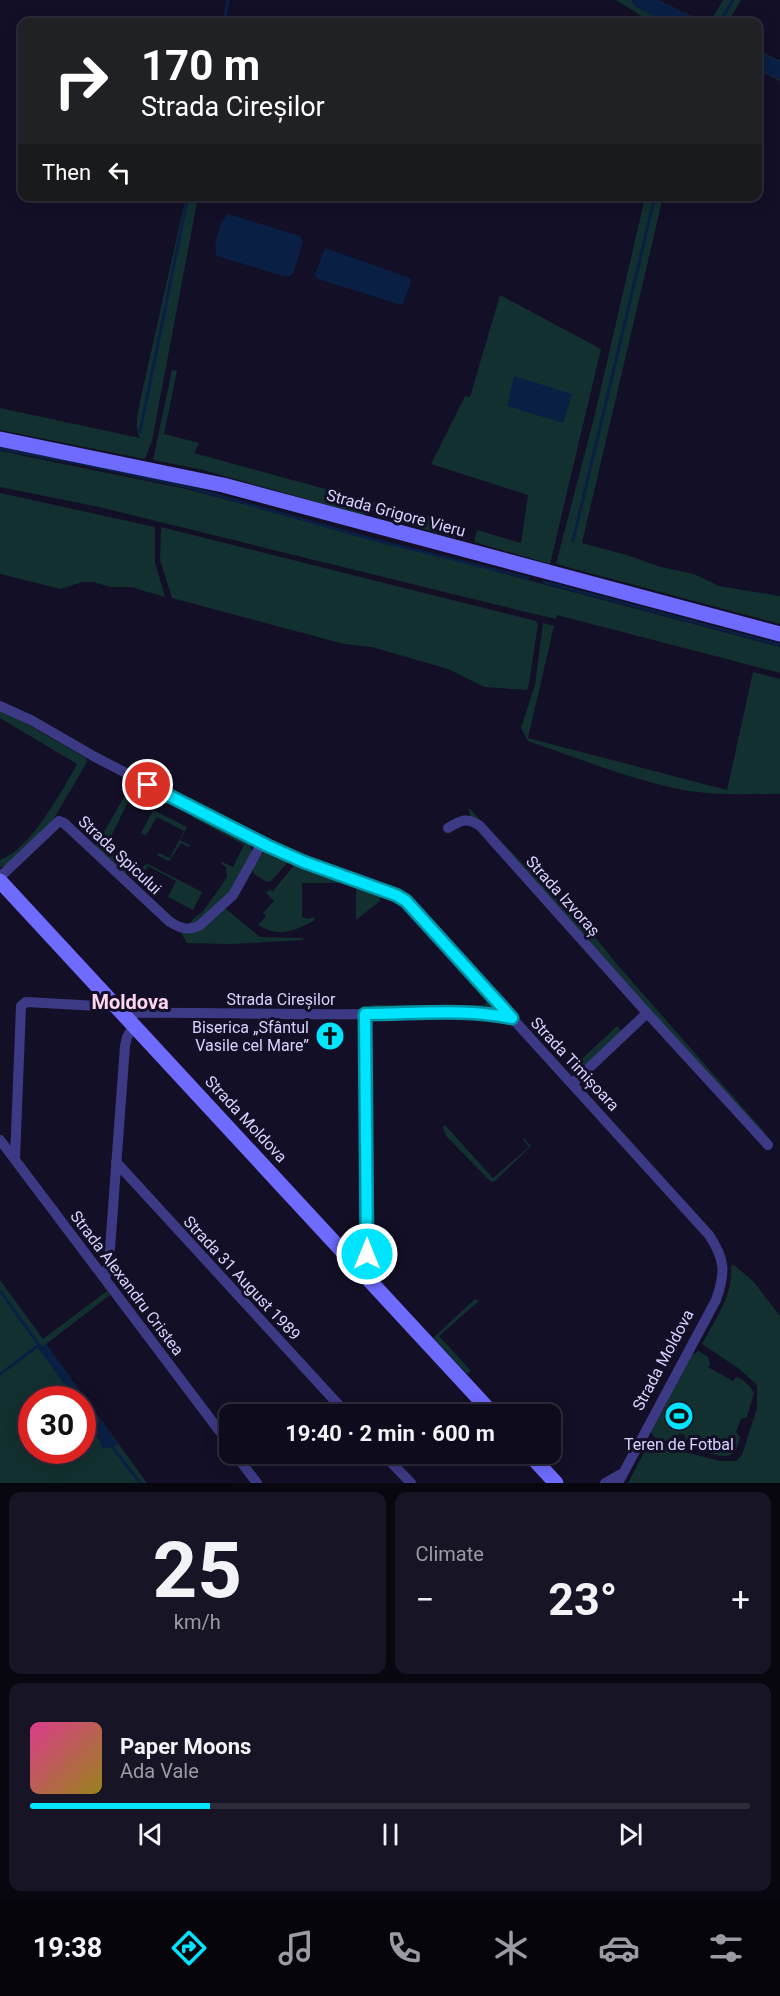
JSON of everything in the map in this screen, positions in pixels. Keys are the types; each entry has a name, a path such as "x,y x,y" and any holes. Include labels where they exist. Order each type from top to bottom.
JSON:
{"main road":[{"name":"Strada Grigore Vieru","path":"0,439 223,485 780,634"},
{"name":"Strada Moldova","path":"1,884 484,1404"},
{"path":"539,1464 558,1482"}],"street":[{"name":"Strada Timișoara","path":"0,706 31,720 95,757 262,843 304,862 396,895 406,901 709,1235 719,1250 722,1261"},
{"name":"Strada Izvoraș","path":"448,828 464,819 474,821 480,826 768,1145"},
{"name":"Strada Spicului","path":"1,884 59,821 64,823 170,922 186,929 199,926 233,895 262,843"},
{"name":"Strada Cireșilor","path":"15,1159 21,1006 26,1002 119,1010 365,1014 471,1013 495,1014 512,1018"},
{"path":"573,1083 647,1013"},
{"path":"365,1014 368,1277"},
{"path":"105,1279 109,1262 125,1046 127,1037 134,1026"},
{"name":"Strada Alexandru Cristea","path":"0,1140 219,1431"},
{"name":"Strada 31 August 1989","path":"116,1162 338,1404"},
{"name":"Strada Moldova","path":"618,1483 716,1300 723,1272 722,1261"},
{"path":"244,1464 258,1483"},
{"path":"393,1464 411,1483"},
{"path":"604,1483 623,1472"}],"green space":[{"path":"616,0 658,0 696,18 645,18"},
{"path":"723,0 741,0 730,18 712,18"},
{"path":"762,52 780,61 780,81 762,72"},
{"path":"185,201 197,201 152,441 145,459 0,430 0,408 140,438 137,425 140,401"},
{"path":"644,201 662,201 582,543 661,567 694,574 719,586 780,596 780,624 556,564 595,414"},
{"path":"500,295 601,349 550,564 474,542 477,530 521,543 528,495 431,464 465,396 470,397"},
{"path":"172,370 177,371 164,434 199,443 194,453 388,506 363,515 203,470 153,460"},
{"path":"0,451 186,489 780,647 780,673 557,615 556,619 534,614 99,507 0,487"},
{"path":"0,493 155,527 155,562 165,597 131,587 110,587 94,582 82,582 61,589 0,574"},
{"path":"414,512 466,527 464,532 454,538 385,518"},
{"path":"161,527 536,621 538,624 527,690 484,687 448,669 372,647 344,644 172,598 160,560"},
{"path":"543,623 554,626 528,738 727,790 753,672 780,679 780,794 716,794 678,789 621,773 528,741 521,728 535,685"},
{"path":"0,711 15,717 86,758 87,762 49,827 6,866 0,867 0,860 23,845 34,832 77,764 0,718"},
{"path":"132,783 136,785 105,849 131,863 126,874 96,846"},
{"path":"469,808 526,867 568,903 615,962 765,1133 764,1137 470,816"},
{"path":"155,811 187,827 180,840 190,845 189,847 181,843 168,861 157,855 159,853 170,858 184,831 157,817 146,836 141,833 152,812"},
{"path":"194,815 249,844 253,853 237,885 197,925 188,927 192,920 203,911 227,877 226,867 221,864 222,862 233,867 244,845 192,817"},
{"path":"270,851 289,861 271,881 267,882 254,874 252,870 262,854"},
{"path":"296,863 351,883 302,883 302,917 309,919 313,917 315,920 287,932 273,931 258,925 266,916 263,913 274,901 266,893 269,890 273,891"},
{"path":"148,864 202,892 193,910 168,897 176,881 148,866 144,873 141,872 144,865"},
{"path":"360,888 380,896 380,901 356,920 356,890"},
{"path":"222,909 226,909 260,937 302,938 304,940 230,944 187,943 181,933 198,931"},
{"path":"438,946 491,1001 489,1008 371,1009 372,1005 485,1005 487,1000"},
{"path":"617,1026 623,1032 573,1075 569,1071"},
{"path":"445,1125 493,1178 529,1147 524,1138 531,1146 495,1181 491,1182 446,1136 443,1127"},
{"path":"734,1265 753,1281 780,1316 780,1483 628,1483 649,1443 720,1461 736,1461 742,1455 757,1408 757,1385 738,1368 702,1344 727,1297 731,1266"},
{"path":"0,1280 43,1339 107,1291 110,1295 46,1344 77,1386 18,1386 18,1464 96,1464 96,1413 147,1483 0,1483"},
{"path":"475,1299 479,1301 439,1336 471,1371 467,1374 433,1338"},
{"path":"699,1351 708,1357 710,1364 708,1367 733,1381 736,1377 741,1379 754,1393 747,1417 741,1419 736,1432 740,1437 737,1448 728,1456 698,1449 700,1444 685,1439 685,1435 679,1433 676,1442 669,1442 661,1441 651,1432 692,1355"}],"water":[{"path":"228,214 300,236 303,241 293,274 283,276 217,256 215,246 218,234"},
{"path":"325,248 410,278 411,282 403,304 318,279 315,275"},
{"path":"514,376 572,394 563,423 507,406"},
{"path":"46,1344 76,1386 66,1386 38,1348"},
{"path":"96,1413 118,1444 111,1448 103,1448 96,1435"}],"waterway":[{"path":"225,18 228,0"},
{"path":"640,0 677,18"},
{"path":"722,18 733,0"},
{"path":"762,62 780,71"},
{"path":"140,432 187,201"},
{"path":"573,541 654,201"},
{"path":"0,449 188,487 375,540 528,578"},
{"path":"544,582 780,645"},
{"path":"0,1291 42,1349"},
{"path":"0,1374 39,1345"},
{"path":"110,1444 140,1483"}],"place":[{"name":"Biserica „Sfântul Vasile cel Mare”","path":"330,1036"},
{"name":"Teren de Fotbal","path":"679,1416"}],"district":[{"name":"Moldova","path":"130,1002"}],"route":[{"path":"148,785 268,846 304,862 396,895 406,901 512,1018 495,1014 471,1013 365,1014 367,1254"}]}
